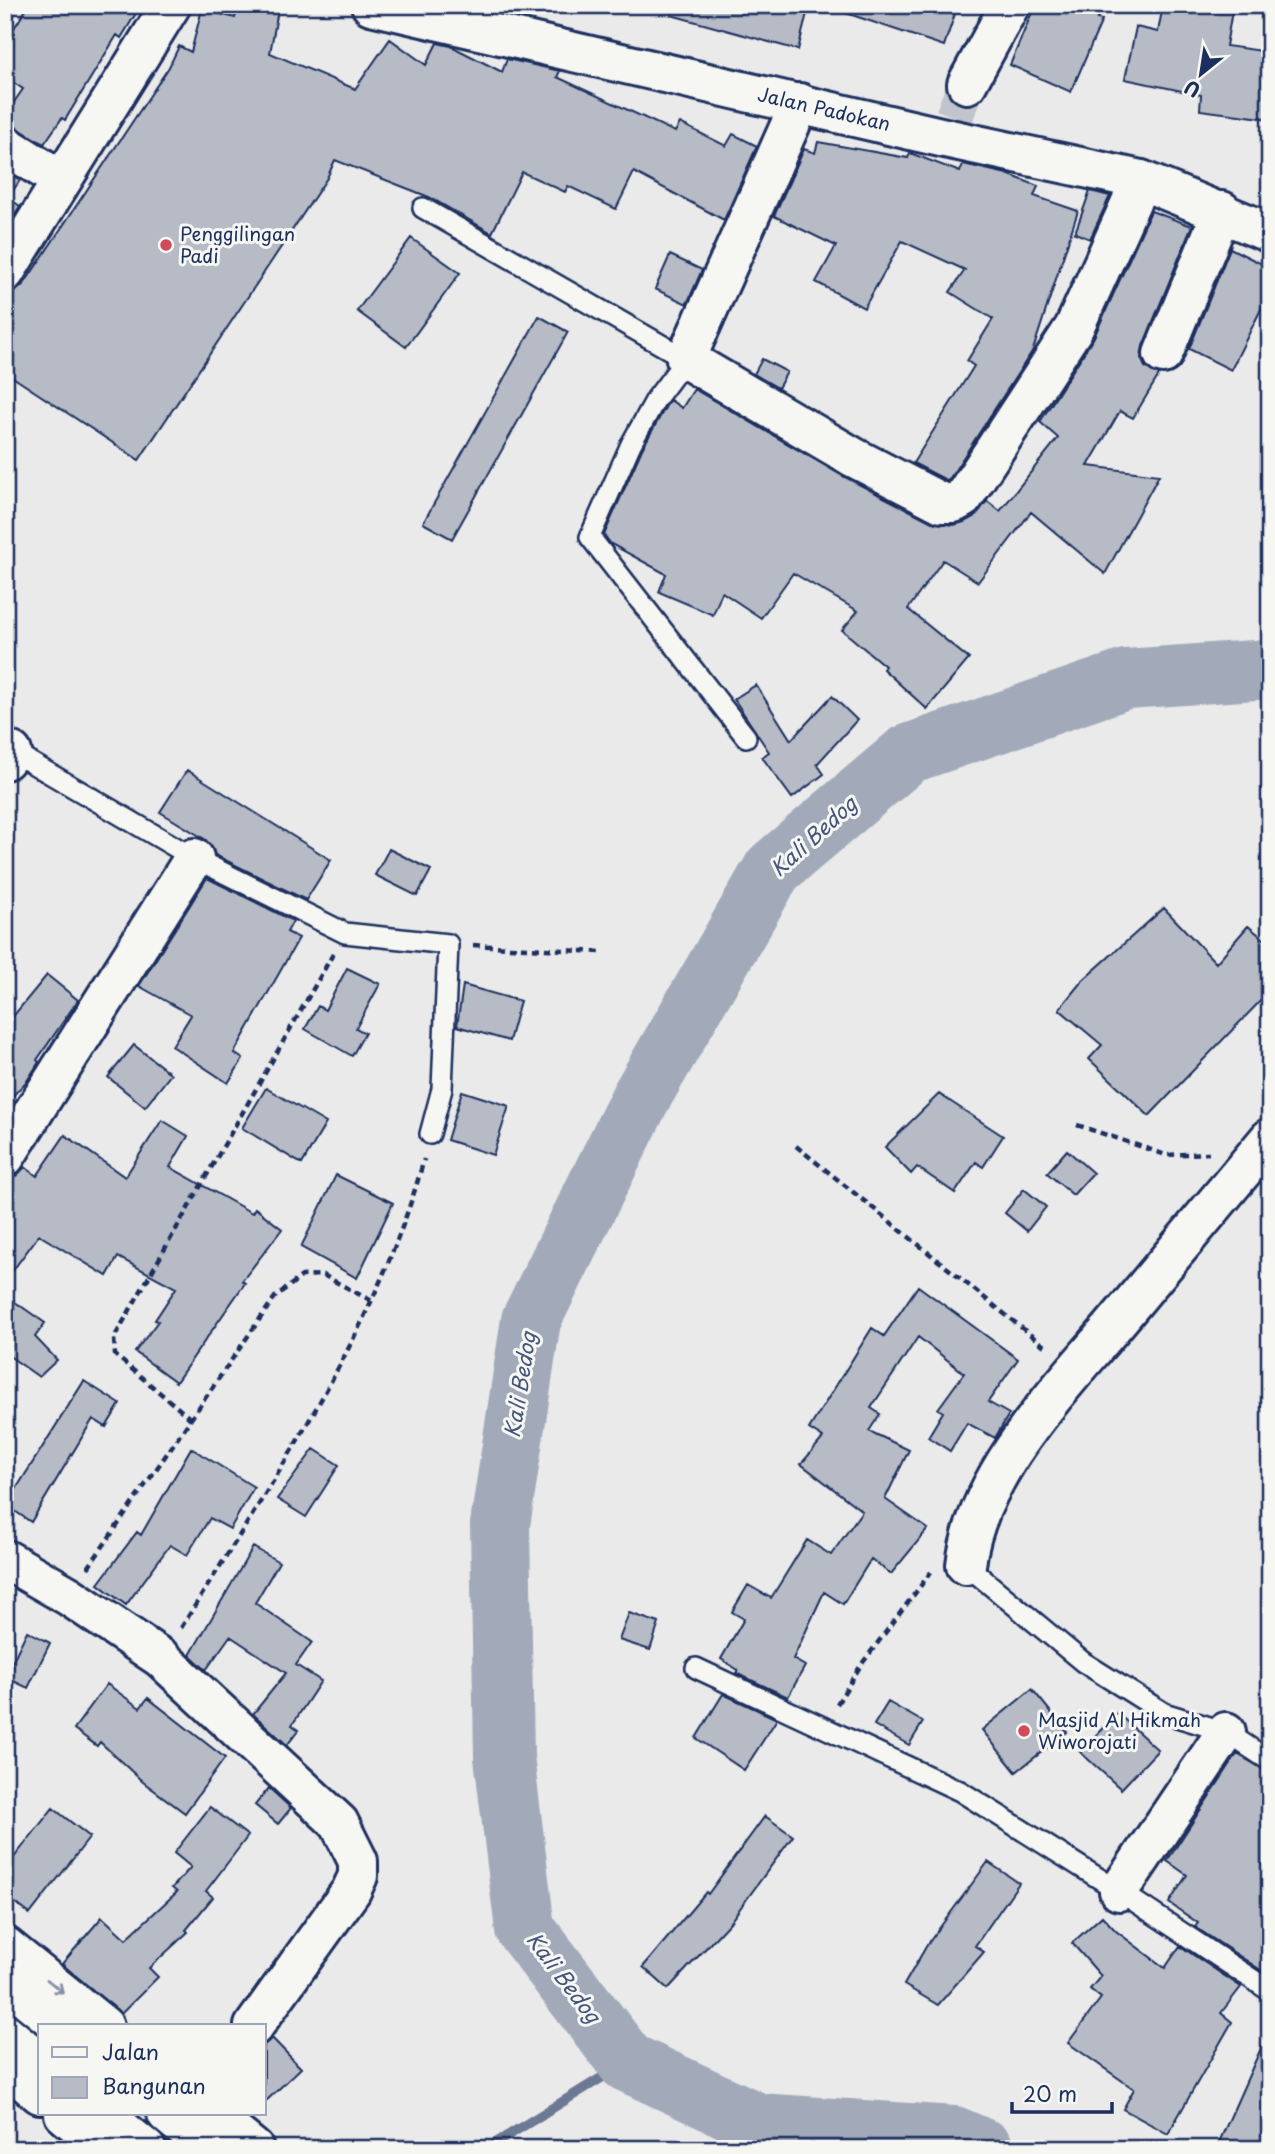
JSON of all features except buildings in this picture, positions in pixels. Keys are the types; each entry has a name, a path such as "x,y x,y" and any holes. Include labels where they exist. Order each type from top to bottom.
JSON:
{"main road":[{"path":"8,263 171,5"},
{"name":"Jalan Padokan","path":"371,5 800,103 955,113 1141,180 1222,211 1270,233"},
{"path":"955,113 1010,5"},
{"path":"800,103 686,359 853,457 942,503 954,503 963,498 978,479 1074,328 1141,180"},
{"path":"5,145 61,180"},
{"path":"1163,354 1222,211"},
{"path":"10,1141 194,858"},
{"path":"965,1565 976,1516 1006,1461 1076,1371 1265,1144"},
{"path":"5,1559 69,1596 161,1658 339,1823 358,1861 358,1876 351,1891 255,2024"},
{"path":"1119,1891 1226,1732"},
{"path":"5,1945 102,2024"},
{"path":"5,1981 59,2024"},
{"path":"5,2034 38,2060"},
{"path":"5,2065 38,2092"},
{"path":"66,2116 106,2149"},
{"path":"105,2116 146,2149"},
{"path":"192,2123 254,2149"}],"lane":[{"path":"423,208 686,359 656,399 631,444 590,537 746,737"},
{"path":"7,753 194,858 345,933 448,944 442,1089 430,1134"},
{"path":"965,1565 1083,1662 1164,1713 1226,1732 1270,1761"},
{"path":"696,1668 960,1791 1119,1891 1270,1991"}],"path":[{"path":"191,1419 115,1355 114,1338 274,1052 345,933"},
{"path":"448,944 600,952"},
{"path":"1077,1125 1166,1154 1265,1144"},
{"path":"161,1658 302,1436 372,1301 412,1201 430,1134"},
{"path":"796,1146 1076,1371"},
{"path":"69,1596 275,1297 302,1276 323,1275 372,1301"},
{"path":"823,1727 861,1665 938,1564 952,1560 965,1565"}],"waterway":[{"name":"Kali Bedog","path":"984,2149 954,2136 758,2123 627,2062 525,1929 504,1757 500,1525 531,1320 640,1099 773,869 908,754 1126,679 1270,669"},
{"path":"486,2149 627,2062"}],"tunnel":[{"path":"954,117 967,84"}],"place":[{"name":"Penggilingan Padi","path":"166,245"},
{"name":"Masjid Al Hikmah Wiworojati","path":"1024,1731"}]}
